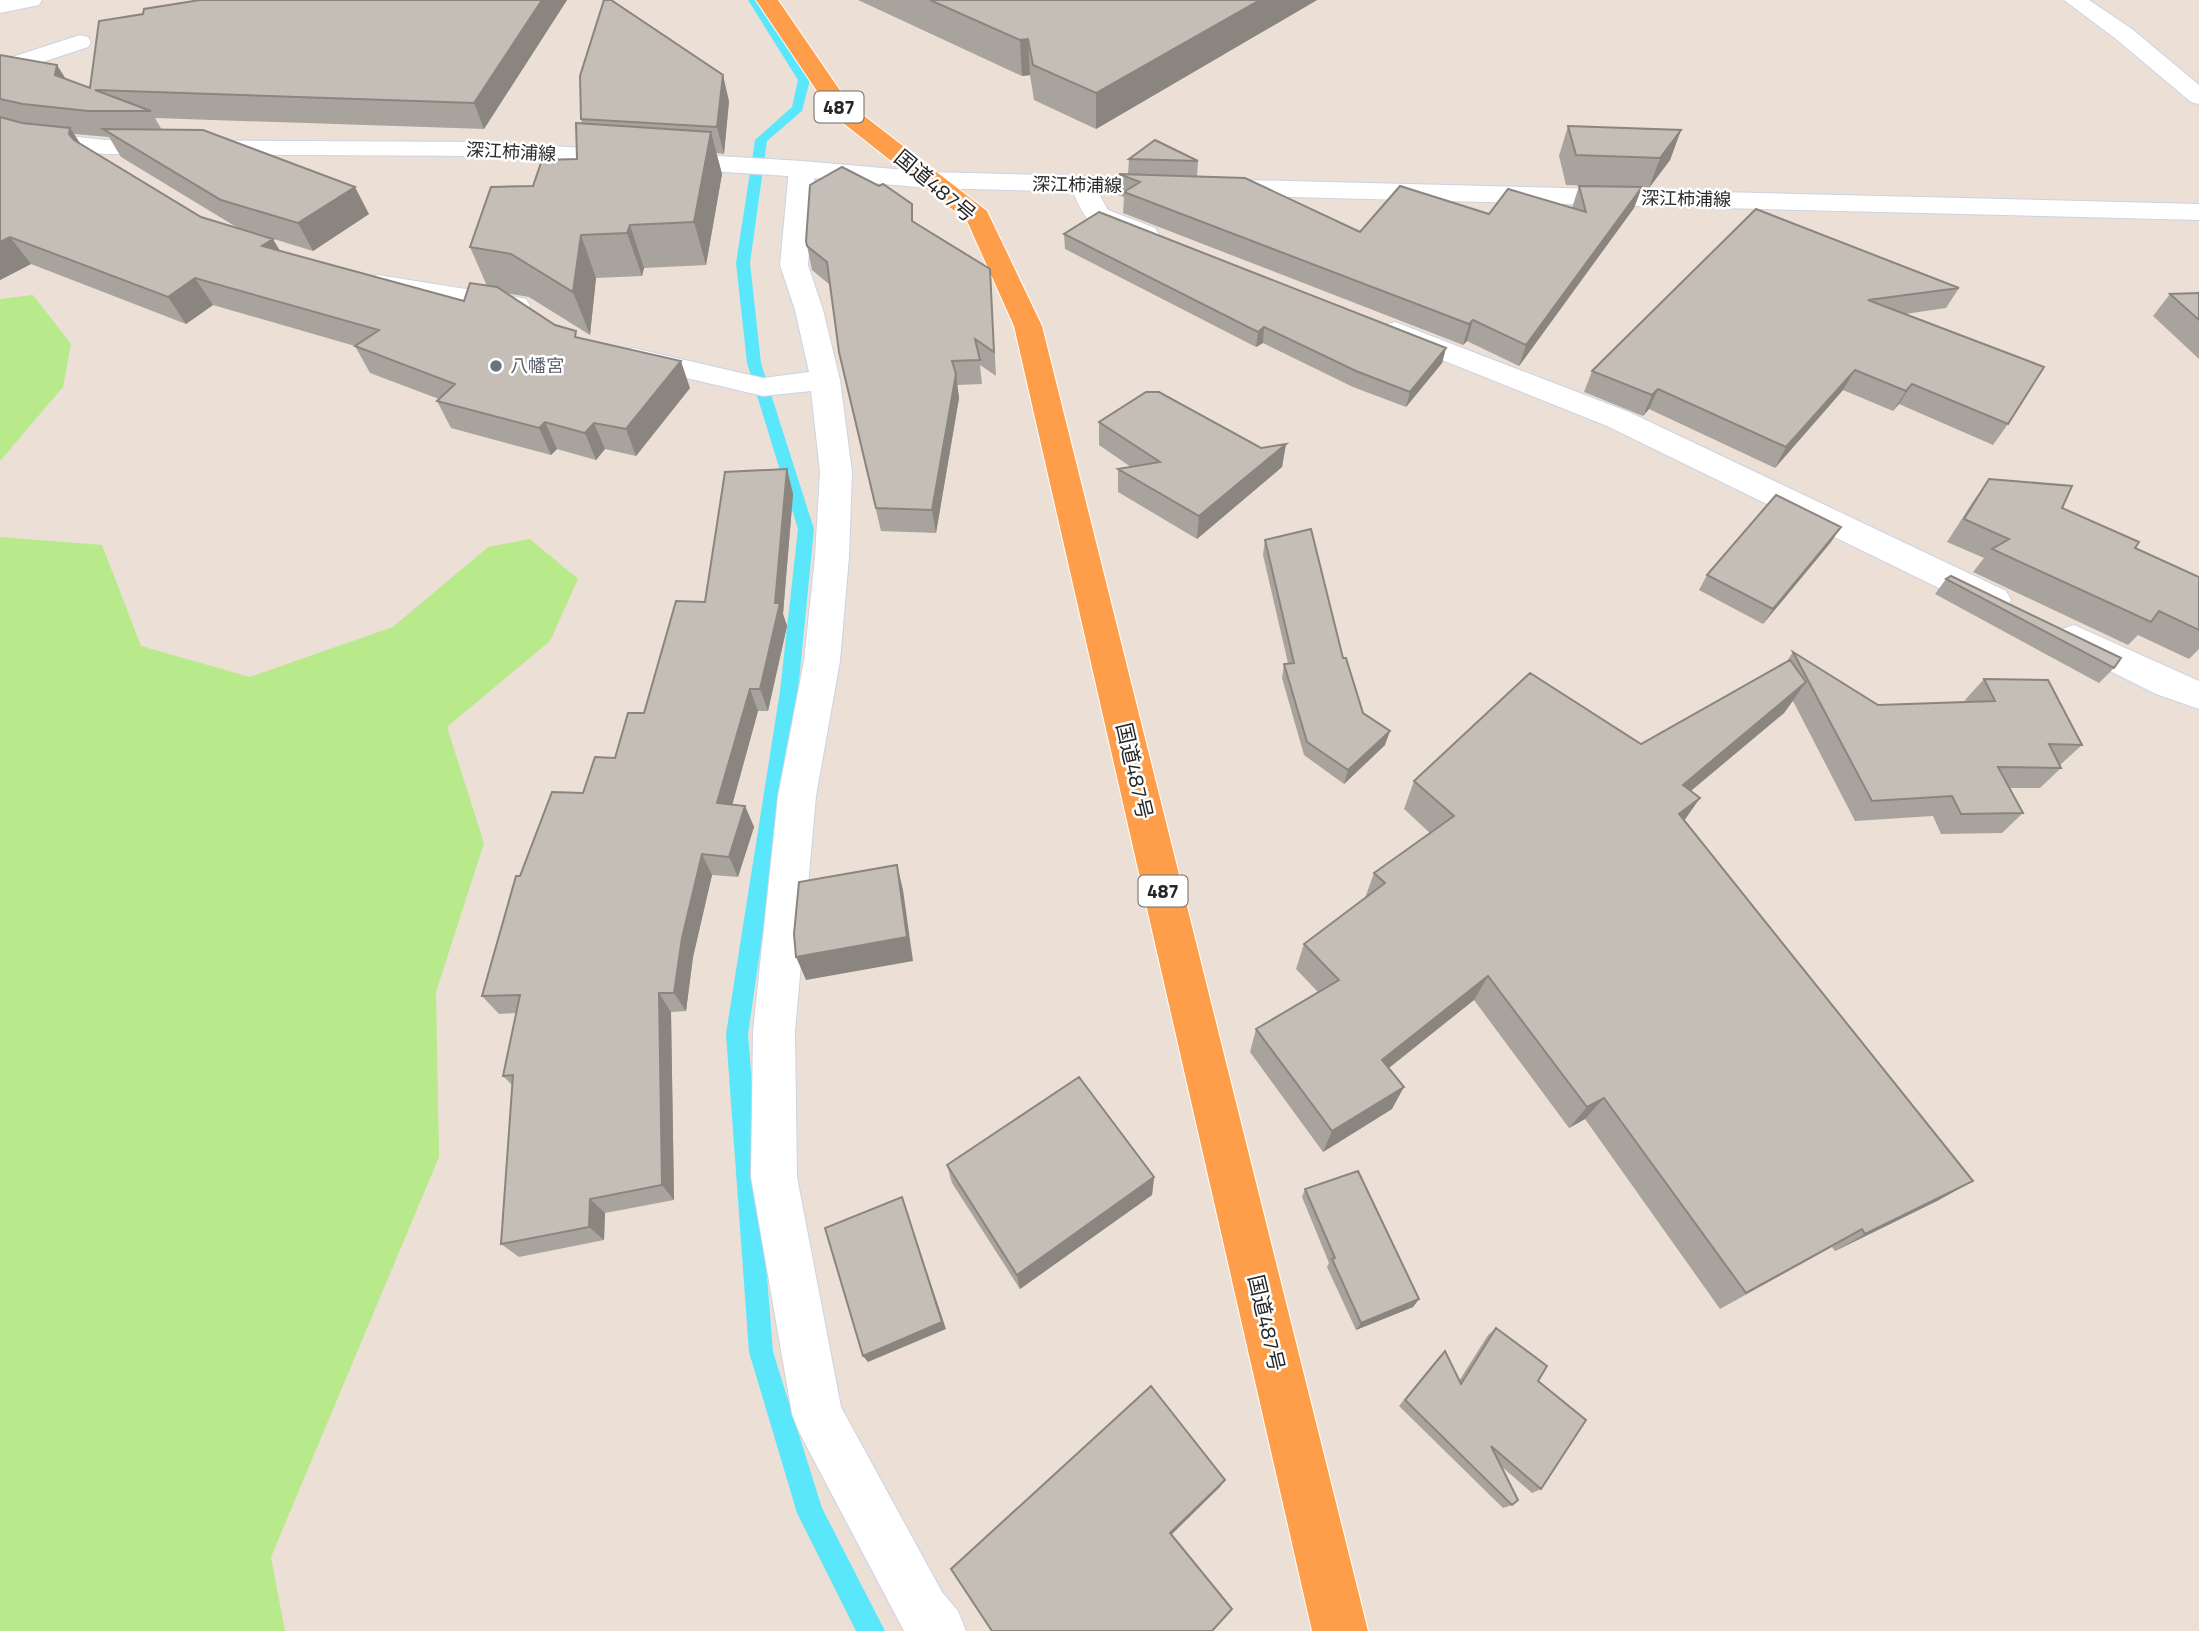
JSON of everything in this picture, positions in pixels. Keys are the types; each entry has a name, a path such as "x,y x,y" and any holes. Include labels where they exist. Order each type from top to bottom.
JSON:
{"highway":[{"name":"国道487号","path":"767,0 841,110 978,218 1028,326 1340,1631"}],"street":[{"path":"0,6 32,0"},
{"path":"2075,0 2124,34 2199,97"},
{"path":"0,69 80,42"},
{"name":"深江柿浦線","path":"0,131 41,140 105,147 483,149 792,168 929,180 2199,212"},
{"path":"105,147 102,159 125,173"},
{"path":"792,168 794,265 809,310 825,380 836,472 832,557 822,661 797,796 775,1018 774,1177 817,1414 923,1611 938,1631"},
{"path":"1082,185 1098,215 1168,243"},
{"path":"357,276 383,284 518,305 538,318"},
{"path":"1368,321 1618,419 2169,684 2199,695"},
{"path":"604,350 763,387 825,380"}],"green space":[{"path":"33,295 71,344 63,387 0,461 0,299"},
{"path":"0,537 102,545 141,646 250,677 393,627 488,547 530,539 578,579 550,641 447,727 484,843 436,992 439,1157 271,1557 285,1631 0,1631"}],"building":[{"path":"200,0 542,0 474,103 95,90 151,111 88,111 0,99 0,55 57,65 55,75 90,88 99,21 143,14 144,9"},
{"path":"604,0 611,0 723,75 717,127 581,119 580,76"},
{"path":"930,0 1260,0 1096,93 1033,65 1028,39 1020,40"},
{"path":"0,117 22,123 70,128 69,134 74,140 201,217 273,239 262,246 464,301 470,283 497,287 555,325 576,331 575,337 681,361 626,429 594,423 585,433 545,422 539,428 437,401 455,384 355,346 379,330 195,278 168,297 10,237 0,242"},
{"path":"576,123 711,132 694,222 630,225 627,233 581,235 573,292 511,254 470,247 491,187 533,186 542,160 577,159"},
{"path":"1568,126 1681,130 1660,158 1576,155"},
{"path":"103,129 203,130 355,187 298,223 221,200"},
{"path":"1155,140 1198,161 1129,159"},
{"path":"842,167 879,186 883,184 912,204 912,221 990,269 994,352 975,339 980,360 952,361 956,374 932,510 876,508 839,352 827,262 807,246 810,185"},
{"path":"1119,174 1245,178 1360,232 1400,186 1489,214 1508,189 1586,212 1579,186 1642,187 1526,345 1473,320 1469,324 1124,192 1140,182"},
{"path":"1756,209 1959,288 1868,300 2044,367 2008,424 1912,384 1906,391 1855,370 1786,447 1658,389 1652,395 1592,371"},
{"path":"1099,212 1446,348 1410,392 1356,371 1264,327 1258,332 1064,234"},
{"path":"2199,293 2199,320 2170,294"},
{"path":"1146,392 1159,392 1261,448 1286,444 1199,516 1118,469 1160,462 1099,422"},
{"path":"787,469 775,603 780,603 760,689 750,689 717,803 745,806 729,857 702,854 682,938 674,993 659,993 662,1185 590,1199 589,1227 501,1244 513,1075 503,1076 520,995 482,996 516,876 520,876 552,792 583,793 595,757 615,758 628,713 644,713 676,601 705,602 725,472"},
{"path":"1989,479 2072,486 2062,508 2139,542 2135,548 2199,577 2199,630 2159,611 2151,622 1992,549 2009,539 1964,519"},
{"path":"1776,495 1841,527 1773,609 1707,575"},
{"path":"1311,529 1343,658 1346,658 1363,713 1390,731 1348,770 1307,742 1284,664 1294,663 1265,540"},
{"path":"1951,576 2121,658 2114,668 1946,579"},
{"path":"1793,652 1878,705 1995,701 1984,679 2048,680 2082,745 2049,744 2061,768 1998,767 2023,813 1961,814 1952,796 1872,801"},
{"path":"1790,660 1806,682 1683,785 1700,798 1679,814 1973,1181 1865,1234 1862,1229 1746,1293 1604,1098 1587,1107 1488,976 1382,1060 1404,1087 1332,1131 1256,1029 1339,980 1304,944 1385,883 1374,873 1454,816 1414,781 1530,673 1641,744"},
{"path":"897,865 907,937 796,957 794,934 799,882"},
{"path":"1079,1077 1154,1177 1017,1275 947,1165"},
{"path":"1358,1171 1419,1299 1361,1323 1305,1189"},
{"path":"902,1197 942,1322 863,1356 825,1228"},
{"path":"1496,1328 1547,1366 1538,1381 1586,1420 1541,1489 1491,1446 1518,1500 1512,1505 1405,1400 1445,1351 1461,1384"},
{"path":"1151,1386 1225,1480 1170,1533 1232,1609 1212,1631 992,1631 951,1569"}],"waterway":[{"path":"753,0 804,80 798,108 761,140 743,263 754,363 806,529 789,691 737,1034 761,1352 810,1513 871,1631"}],"place":[{"name":"八幡宮","path":"496,366"}]}
